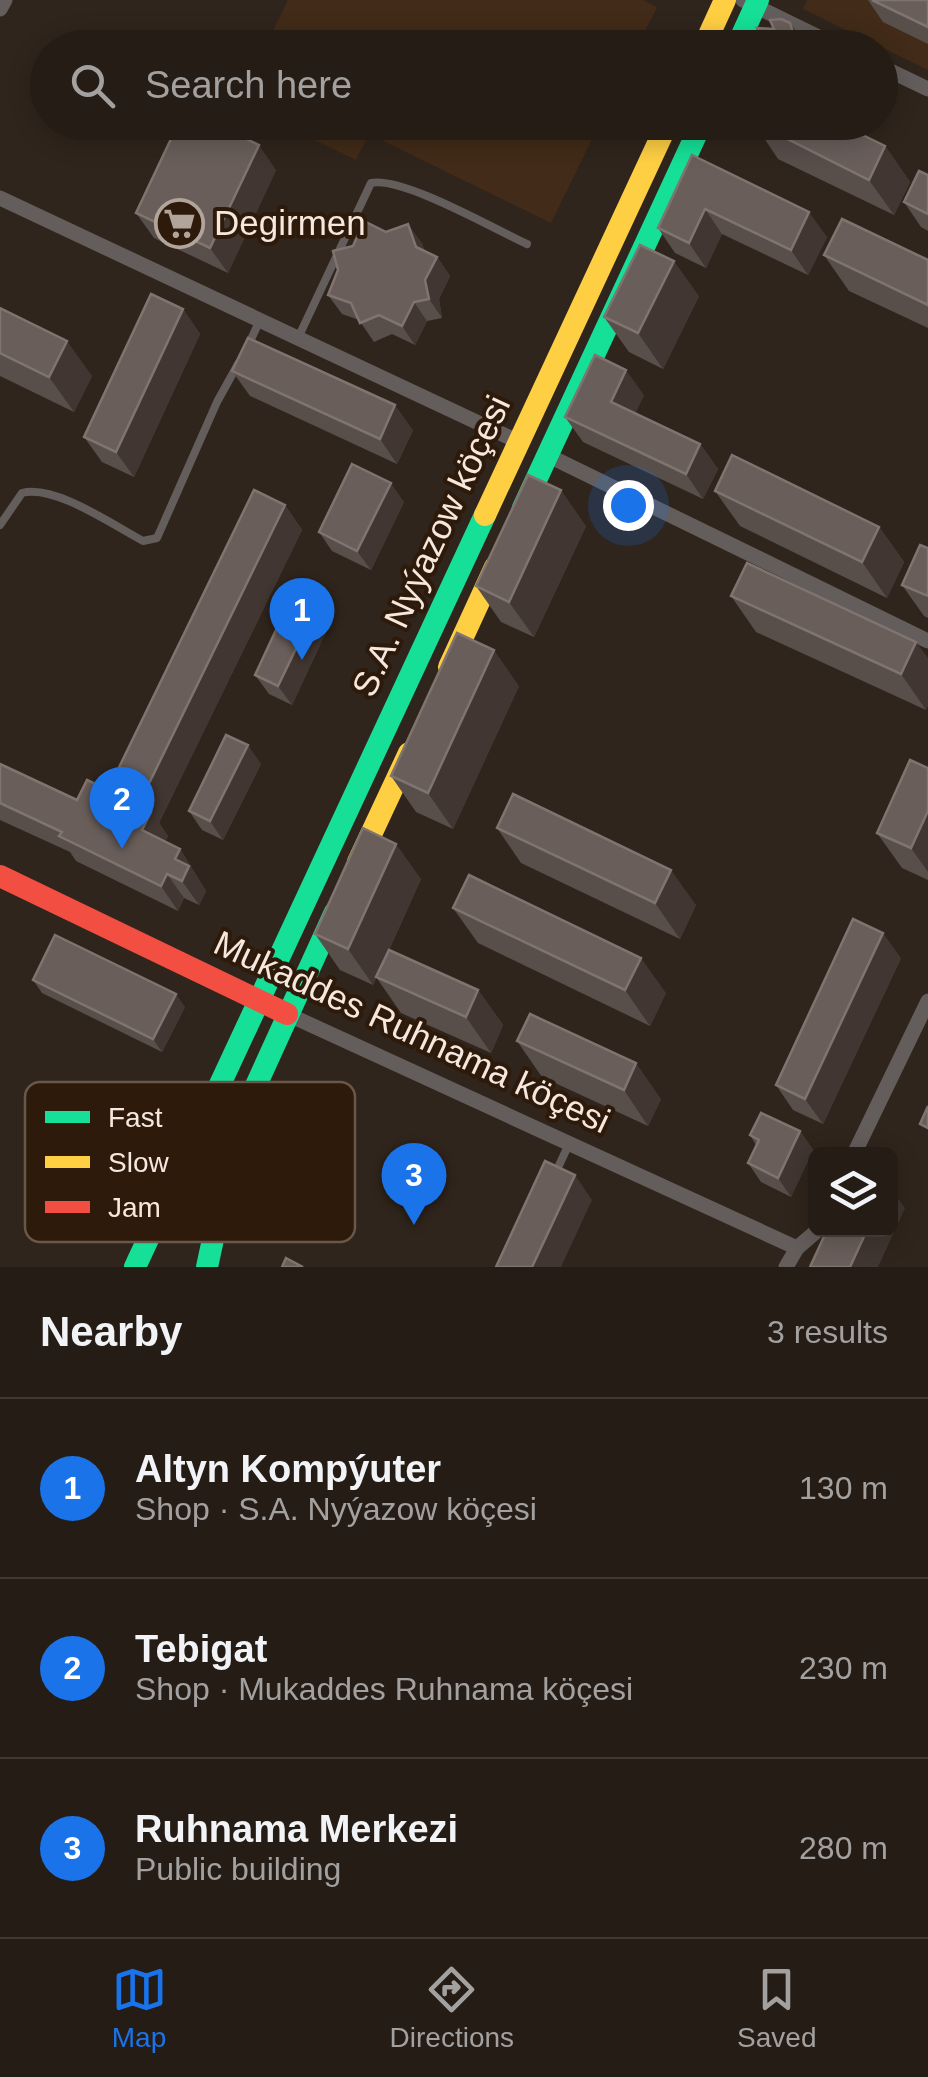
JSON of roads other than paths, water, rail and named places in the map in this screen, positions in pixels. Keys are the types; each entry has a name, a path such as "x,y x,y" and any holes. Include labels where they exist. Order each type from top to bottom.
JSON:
{"main road":[{"path":"712,30 726,0"},
{"path":"742,30 752,2"},
{"name":"S.A. Nyýazow köçesi","path":"220,1082 660,140"},
{"name":"S.A. Nyýazow köçesi","path":"439,688 694,140"},
{"name":"S.A. Nyýazow köçesi","path":"259,1082 422,724"},
{"name":"Mukaddes Ruhnama köçesi","path":"0,876 287,1014"},
{"name":"S.A. Nyýazow köçesi","path":"135,1267 147,1242"},
{"name":"S.A. Nyýazow köçesi","path":"207,1267 212,1242"}],"street":[{"path":"0,10 4,0"},
{"path":"752,2 806,30"},
{"path":"898,75 928,90"},
{"path":"0,198 519,442"},
{"path":"547,455 928,641"},
{"path":"857,1147 928,1000"},
{"name":"Mukaddes Ruhnama köçesi","path":"287,1014 797,1248"},
{"path":"786,1267 797,1248 810,1237"}],"lane":[{"path":"298,338 371,183 381,181 410,189 527,244"},
{"path":"0,525 22,493 42,491 143,541 157,538 217,402 260,320"},
{"path":"553,1179 570,1144"}],"place":[{"name":"Degirmen","path":"179,223"},
{"name":"Altyn Kompýuter","path":"302,660"},
{"name":"Tebigat","path":"122,849"},
{"name":"Ruhnama Merkezi","path":"414,1225"}]}
